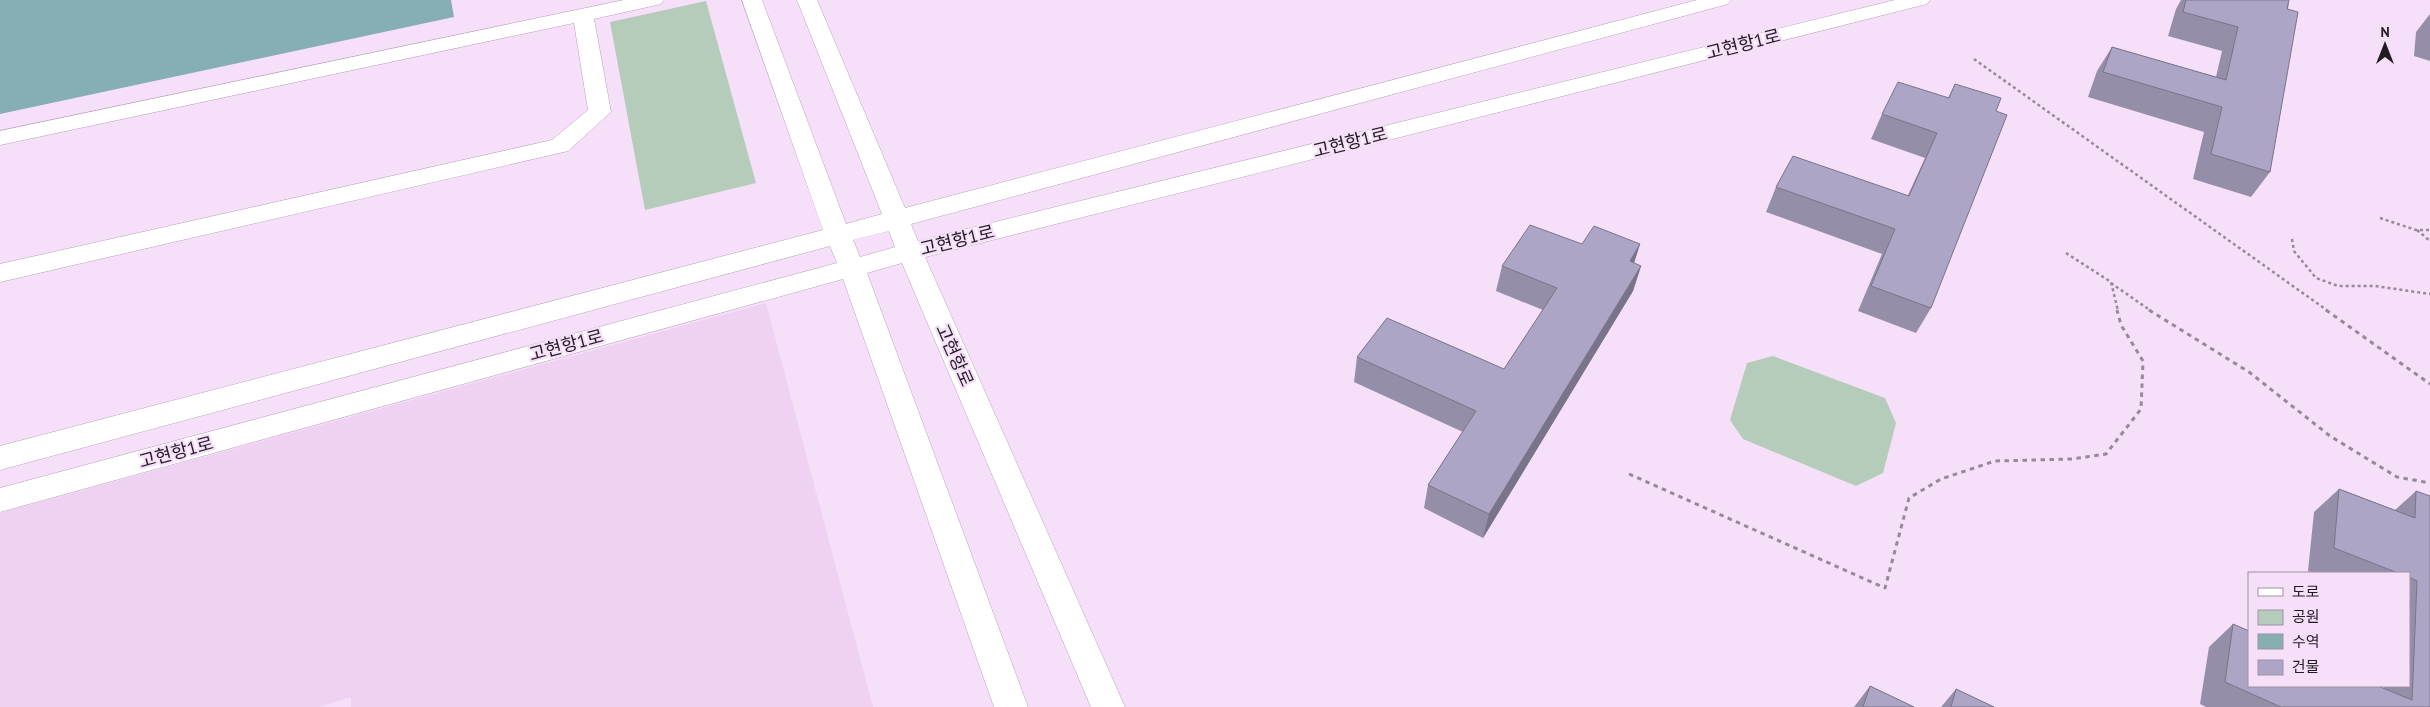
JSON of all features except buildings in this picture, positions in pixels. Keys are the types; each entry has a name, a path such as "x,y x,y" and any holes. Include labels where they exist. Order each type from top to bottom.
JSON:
{"street":[{"path":"0,138 654,0"},
{"path":"752,0 837,234 852,267 1011,707"},
{"name":"고현항로","path":"807,0 910,252 1108,707"},
{"name":"고현항1로","path":"0,458 1721,0"},
{"name":"고현항1로","path":"0,500 852,267 1920,0"},
{"path":"0,273 560,146 600,112 583,16"}],"path":[{"path":"1974,59 2430,384"},
{"path":"2380,218 2416,230 2430,230"},
{"path":"2416,230 2430,241"},
{"path":"2292,239 2294,251 2316,278 2338,286 2375,286 2430,294"},
{"path":"2066,253 2111,282 2156,315 2249,372 2330,436 2397,477 2430,483"},
{"path":"1629,474 1885,588 1909,498 1941,479 1995,461 2072,459 2106,454 2141,409 2143,361 2121,325 2111,282"}],"shaded area":[{"path":"766,303 873,707 351,707 351,697 319,707 0,707 0,513"}],"green space":[{"path":"706,1 756,183 645,210 610,22"},
{"path":"1773,356 1885,398 1896,423 1883,473 1856,486 1743,439 1730,420 1747,363"}],"water":[{"path":"0,0 451,0 454,17 0,114"}]}
